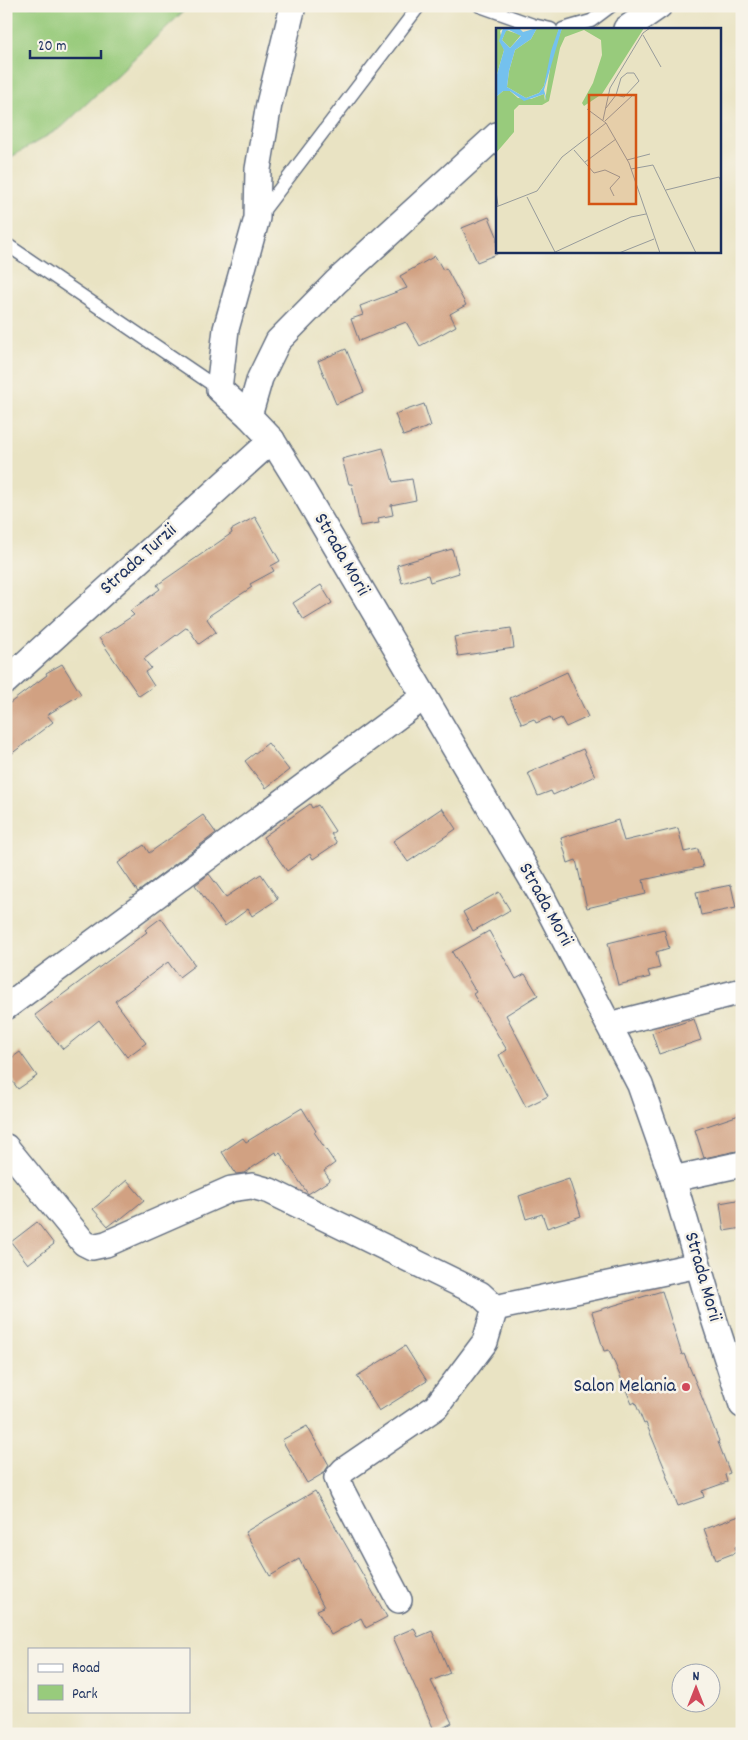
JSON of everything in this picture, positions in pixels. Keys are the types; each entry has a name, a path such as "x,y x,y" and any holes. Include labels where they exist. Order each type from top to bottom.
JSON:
{"street":[{"path":"219,389 226,329 257,218 258,169 269,104 293,6"},
{"path":"627,28 659,6"},
{"path":"249,416 260,378 278,341 336,282 496,136"},
{"name":"Strada Morii","path":"219,389 272,440 540,893 609,1024 640,1085 673,1179 742,1405"},
{"name":"Strada Turzii","path":"6,681 272,440"},
{"path":"6,1007 424,697"},
{"path":"609,1024 742,991"},
{"path":"6,1147 84,1244 92,1247 106,1244 231,1189 252,1186 270,1191 480,1294 494,1308"},
{"path":"673,1179 742,1164"},
{"path":"494,1308 698,1265"},
{"path":"399,1600 337,1478 344,1470 436,1407 485,1342 494,1308"}],"lane":[{"path":"257,218 419,6"},
{"path":"480,6 532,25 546,28"},
{"path":"566,28 591,21 610,6"},
{"path":"6,244 219,389"}],"green space":[{"path":"6,6 189,6 62,127 6,160"}],"building":[{"path":"489,217 496,234 497,254 477,262 462,228"},
{"path":"435,256 443,270 446,268 466,305 450,314 456,326 420,346 406,322 359,341 351,319 363,315 360,306 407,288 400,276"},
{"path":"346,349 364,392 336,404 318,361"},
{"path":"424,404 431,426 403,436 395,414"},
{"path":"383,448 393,482 412,479 416,500 391,505 393,515 378,518 379,523 360,526 352,484 349,484 342,459"},
{"path":"255,517 280,561 271,566 274,571 250,584 252,587 210,615 207,619 216,632 199,644 187,627 144,659 151,668 145,672 154,686 139,696 99,638 134,615 130,611 160,589 157,585 232,533 231,530"},
{"path":"452,549 459,573 430,582 428,575 402,583 397,565"},
{"path":"321,585 332,603 304,620 293,603"},
{"path":"511,628 514,648 458,656 454,637"},
{"path":"62,664 81,694 47,715 53,722 6,758 6,706 47,675 46,673"},
{"path":"567,672 588,717 566,727 561,718 552,722 550,717 536,723 534,719 522,724 510,698"},
{"path":"268,743 289,770 266,788 245,761"},
{"path":"583,749 595,776 553,795 551,791 538,796 528,773"},
{"path":"310,804 312,808 318,805 335,831 331,834 337,843 313,859 310,854 287,871 263,837"},
{"path":"442,808 456,829 408,862 393,841"},
{"path":"203,815 216,833 138,892 118,863 144,845 149,853"},
{"path":"618,820 624,841 678,828 684,852 698,849 703,867 643,880 646,894 587,908 576,860 568,863 561,838"},
{"path":"209,874 226,897 261,874 278,899 252,916 248,909 225,926 195,885"},
{"path":"731,885 736,908 701,915 696,892"},
{"path":"499,892 510,910 473,931 463,912"},
{"path":"161,918 195,965 179,977 168,962 115,1001 146,1043 127,1057 99,1020 63,1049 35,1015 147,932 145,930"},
{"path":"664,929 669,948 656,952 660,968 648,971 650,977 618,985 608,943"},
{"path":"489,931 516,979 525,974 538,995 506,1015 548,1096 526,1107 499,1055 507,1050 473,994 476,992 452,952"},
{"path":"694,1019 701,1040 659,1054 652,1033"},
{"path":"20,1052 37,1076 18,1089 6,1072 6,1062"},
{"path":"302,1108 316,1131 314,1132 335,1163 324,1171 330,1180 308,1194 280,1153 277,1155 276,1152 244,1173 236,1174 222,1152 243,1138 246,1142"},
{"path":"742,1114 742,1150 704,1158 695,1130"},
{"path":"569,1179 581,1216 547,1228 542,1214 526,1219 519,1196"},
{"path":"127,1180 144,1200 118,1221 117,1219 108,1226 93,1209"},
{"path":"742,1199 742,1228 724,1231 720,1203"},
{"path":"37,1222 54,1244 28,1264 11,1242"},
{"path":"662,1291 682,1355 684,1354 701,1395 730,1473 725,1475 727,1482 702,1491 704,1497 678,1506 646,1423 644,1424 635,1402 632,1404 609,1350 604,1351 592,1312"},
{"path":"405,1346 427,1381 379,1411 357,1376"},
{"path":"307,1426 329,1465 324,1473 307,1483 282,1440"},
{"path":"315,1491 387,1617 366,1628 361,1618 331,1635 317,1610 324,1607 299,1559 270,1576 245,1532"},
{"path":"742,1515 742,1544 735,1547 737,1552 716,1560 704,1529"},
{"path":"414,1628 418,1637 432,1631 450,1673 431,1681 452,1723 435,1732 393,1637"}],"place":[{"name":"Salon Melania","path":"686,1387"}]}
